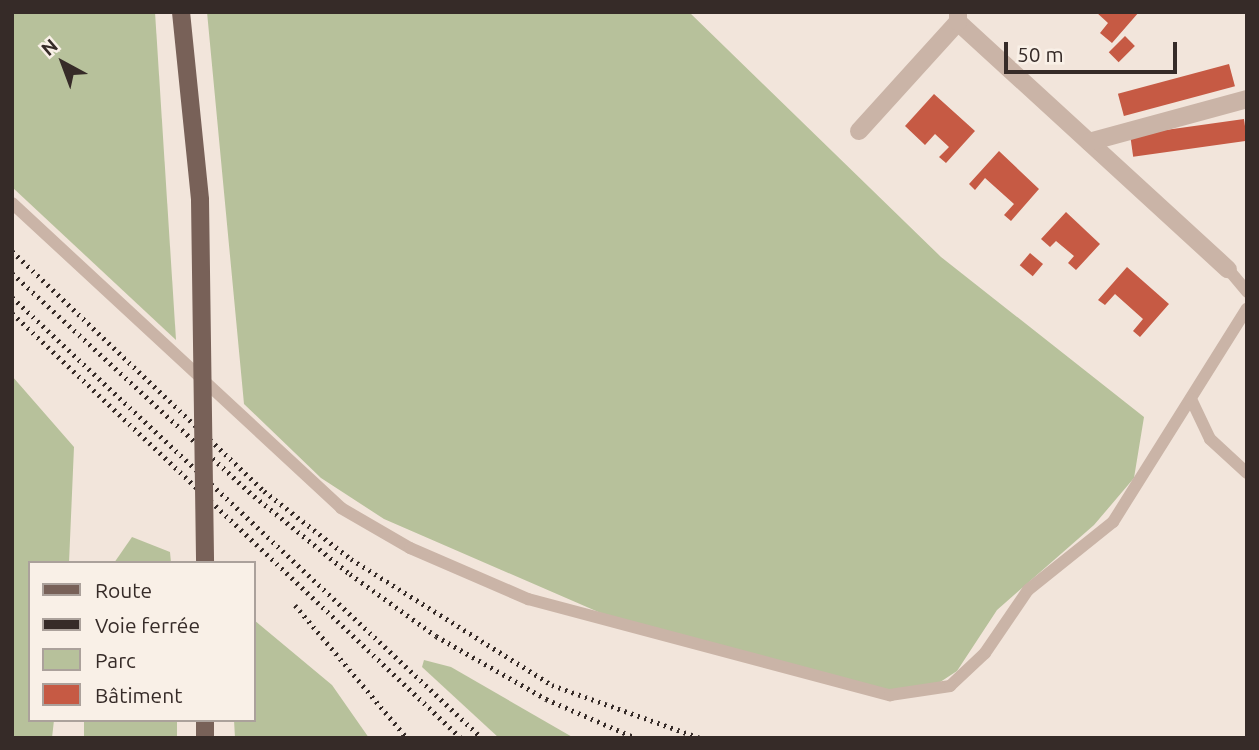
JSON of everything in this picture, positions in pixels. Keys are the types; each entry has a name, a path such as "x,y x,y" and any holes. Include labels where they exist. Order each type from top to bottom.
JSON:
{"main road":[{"path":"181,12 200,200 205,561"}],"street":[{"path":"859,131 958,17 1228,269"},
{"path":"1089,142 1247,99"}],"lane":[{"path":"12,202 341,508 410,548 528,599 890,695 950,686 985,653 1028,590 1113,522 1247,308"},
{"path":"1228,269 1247,292"},
{"path":"1191,399 1210,439 1247,473"}],"green space":[{"path":"12,12 155,12 176,340 12,187"},
{"path":"207,12 689,12 941,257 1144,417 1134,478 1094,525 997,610 957,671 928,690 893,691 626,624 384,519 321,478 244,404"},
{"path":"12,376 74,447 69,561 28,561 28,722 54,722 52,738 12,738"},
{"path":"132,537 170,552 171,561 115,561"},
{"path":"256,622 332,685 369,738 235,738 234,722 256,722"},
{"path":"424,660 451,667 574,738 499,738 422,667"},
{"path":"84,722 177,722 177,738 84,738"}],"building":[{"path":"1096,12 1139,12 1112,43 1100,33 1108,23"},
{"path":"1125,36 1135,46 1119,62 1109,52"},
{"path":"1229,64 1235,86 1124,116 1118,94"},
{"path":"934,94 975,131 946,163 939,157 949,147 935,134 925,145 905,126"},
{"path":"1244,119 1247,141 1133,157 1130,135"},
{"path":"999,151 1039,189 1011,221 1004,215 1014,204 985,178 975,190 969,184"},
{"path":"1066,212 1100,244 1076,270 1068,263 1074,256 1056,241 1050,247 1041,239"},
{"path":"1030,253 1043,264 1033,276 1020,265"},
{"path":"1127,267 1169,304 1140,337 1133,331 1143,319 1115,294 1105,305 1098,300"}],"railway":[{"path":"12,251 264,491 351,559 552,685 700,738"},
{"path":"12,273 254,496 350,574 436,636 546,699 636,738"},
{"path":"12,297 482,738"},
{"path":"12,313 461,738"},
{"path":"295,605 407,738"}]}
